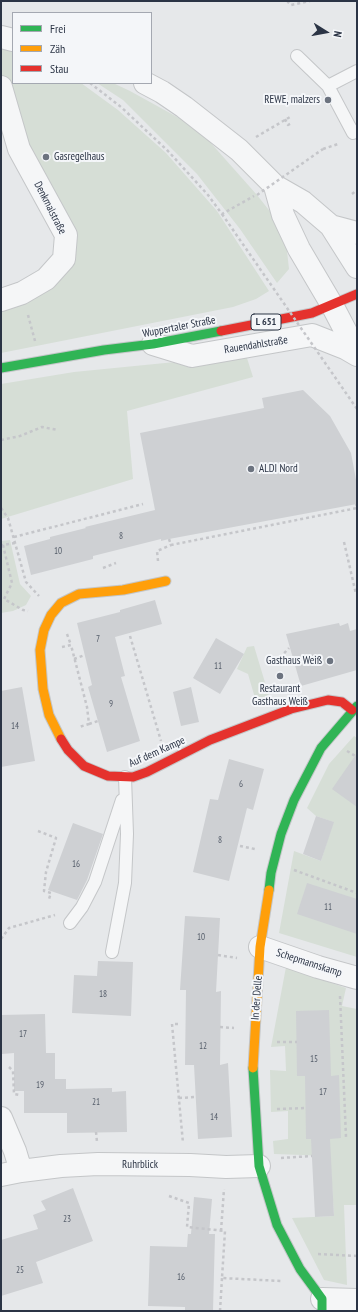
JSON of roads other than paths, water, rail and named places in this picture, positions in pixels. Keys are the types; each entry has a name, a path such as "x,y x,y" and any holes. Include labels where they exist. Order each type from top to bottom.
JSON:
{"street":[{"path":"1,38 12,40"},
{"path":"147,84 184,107 239,150 283,215 300,249 332,305"},
{"name":"Denkmalstraße","path":"1,87 18,148 66,235 64,259 46,280 22,293 1,300"},
{"path":"266,190 303,202 331,226 357,267"},
{"path":"331,226 357,233"},
{"name":"Wuppertaler Straße","path":"1,368 153,344 312,313 357,294"},
{"name":"Rauendahlstraße","path":"332,305 357,354"},
{"name":"Rauendahlstraße","path":"153,344 192,356 312,336 357,354"},
{"name":"Auf dem Kampe","path":"166,581 122,590 79,594 62,603 51,614 44,630 40,650 42,681 49,715 68,750 84,766 108,776 133,777 147,772 210,740 291,709 328,700 342,702 354,708"},
{"name":"In der Delle","path":"318,1297 291,1254 277,1225 258,1163 253,1060 260,948 273,862 287,816 309,770 321,748 354,708"},
{"name":"Schepmannskamp","path":"260,948 348,976"},
{"name":"Ruhrblick","path":"1,1118 15,1151 11,1173 61,1166 98,1164 226,1167 258,1163"},
{"path":"318,1297 357,1300"}],"lane":[{"path":"297,56 328,86 355,132"},
{"path":"328,86 357,71"},
{"path":"112,952 125,882 127,834 124,792 125,777"},
{"path":"70,923 82,907 95,882 124,792"}],"place":[{"name":"REWE, malzers","path":"328,100"},
{"name":"Gasregelhaus","path":"46,157"},
{"name":"ALDI Nord","path":"251,469"},
{"name":"Gasthaus Weiß","path":"330,661"},
{"name":"Restaurant Gasthaus Weiß","path":"280,676"}]}
